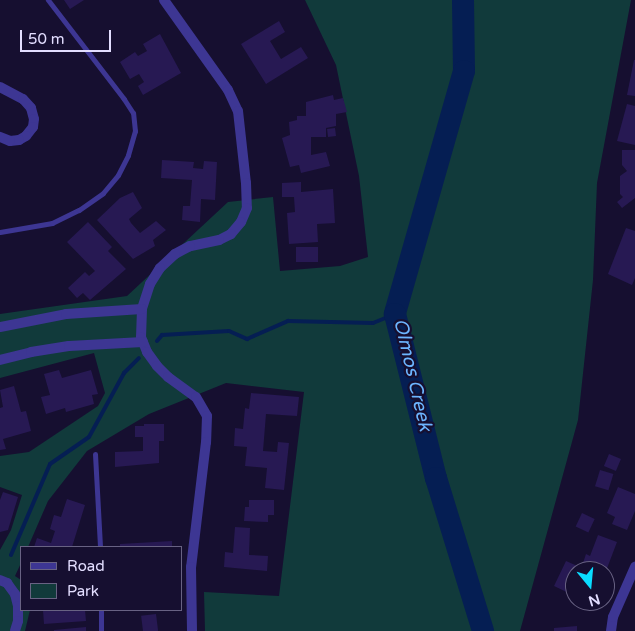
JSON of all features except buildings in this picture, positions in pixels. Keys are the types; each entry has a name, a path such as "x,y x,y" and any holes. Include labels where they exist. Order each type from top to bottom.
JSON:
{"street":[{"path":"164,0 228,90 238,112 247,208 241,222 231,234 219,240 190,246 175,254 160,268 150,284 142,309 140,324 144,342 156,366 196,397 207,416 206,442 191,568 192,631"},
{"path":"0,87 23,99 31,108 34,119 33,127 19,140 10,141 0,137"},
{"path":"0,326 66,314 142,309"},
{"path":"0,360 31,352 69,346 144,342"},
{"path":"611,631 613,617 635,567"},
{"path":"0,580 7,583 11,588 18,606 18,621 15,631"}],"lane":[{"path":"0,232 52,223 79,210 103,193 118,175 128,155 135,131 132,113 124,99 48,0"},
{"path":"95,454 100,546"},
{"path":"101,611 101,631"}],"green space":[{"path":"305,0 631,0 597,183 593,280 578,420 520,631 205,631 204,592 279,596 304,392 226,383 149,414 87,451 48,501 28,546 20,546 20,565 15,576 20,579 20,611 30,611 25,631 0,631 0,550 11,530 22,495 0,487 0,456 29,452 98,406 105,393 94,353 0,378 0,314 127,296 228,202 273,197 280,271 340,266 368,257 359,176 336,65"}],"waterway":[{"name":"Olmos Creek","path":"463,0 464,71 395,314 436,478 483,631"},
{"path":"157,341 162,335 229,331 247,339 288,321 373,323 395,314"},
{"path":"11,555 50,464 89,437 124,373 139,358"}]}
